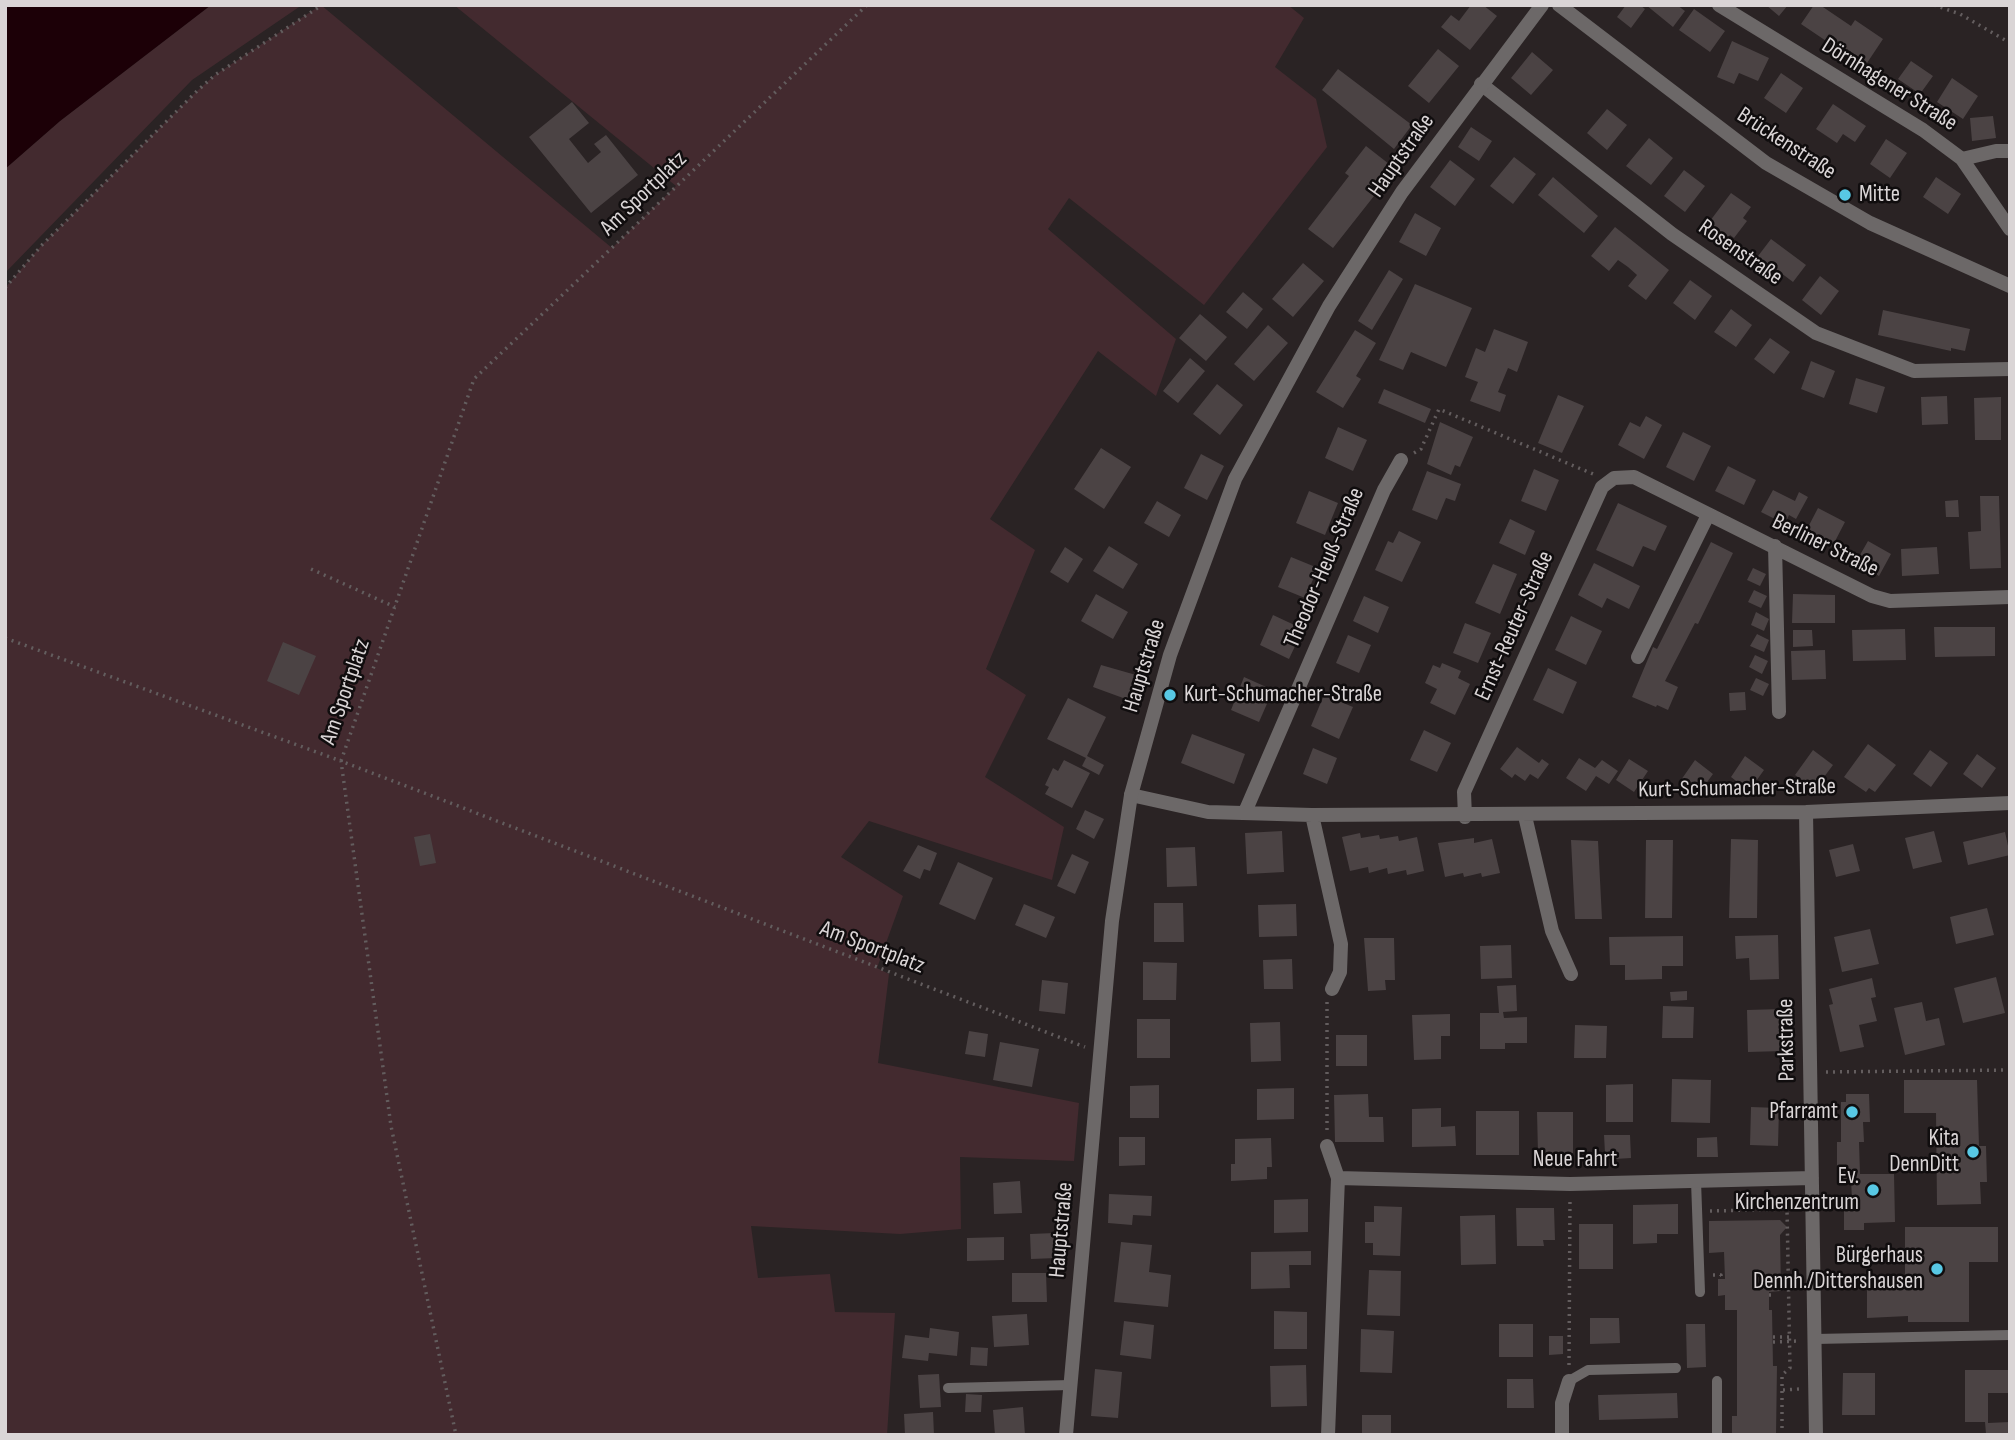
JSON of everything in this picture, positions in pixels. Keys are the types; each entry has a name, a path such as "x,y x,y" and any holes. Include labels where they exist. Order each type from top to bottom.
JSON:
{"street":[{"name":"Hauptstraße","path":"1066,1435 1112,921 1131,795 1170,655 1235,480 1329,306 1402,192 1542,5"},
{"name":"Brückenstraße","path":"1559,5 1766,163 1870,223 2010,286"},
{"name":"Dörnhagener Straße","path":"1719,5 1923,130 1962,159 2010,229"},
{"name":"Rosenstraße","path":"1481,84 1672,233 1816,333 1914,371 2010,369"},
{"path":"1962,159 1996,151 2010,151"},
{"name":"Theodor-Heuß-Straße","path":"1245,812 1384,489 1401,460"},
{"name":"Berliner Straße","path":"1602,487 1614,478 1634,477 1872,596 1890,601 2010,597"},
{"name":"Ernst-Reuter-Straße","path":"1465,817 1464,792 1602,487"},
{"path":"1638,657 1708,515"},
{"path":"1775,546 1779,712"},
{"name":"Kurt-Schumacher-Straße","path":"1131,795 1208,812 1465,817 1806,812 2010,803"},
{"name":"Parkstraße","path":"1806,812 1812,1340 1816,1435"},
{"path":"1312,815 1341,944 1340,972 1332,989"},
{"path":"1525,816 1552,931 1571,974"},
{"path":"1327,1146 1338,1178 1328,1435"},
{"name":"Neue Fahrt","path":"1338,1178 1570,1184 1812,1178"},
{"path":"1562,1435 1562,1403 1569,1381"}],"lane":[{"path":"1696,1181 1700,1292"},
{"path":"1812,1340 2010,1335"},
{"path":"1569,1381 1588,1370 1676,1368"},
{"path":"1717,1381 1717,1435"},
{"path":"948,1388 1071,1385"}],"path":[{"path":"5,288 41,246 197,91 215,75 322,5"},
{"name":"Am Sportplatz","path":"867,5 474,379 341,761 1100,1052"},
{"path":"1934,5 1959,14 2010,43"},
{"path":"1401,460 1421,449 1439,409 1592,474 1602,487"},
{"path":"311,569 395,607"},
{"path":"5,638 341,761 391,1126 456,1435"},
{"path":"1327,1146 1326,1007 1332,989"},
{"path":"1810,1072 2010,1070"},
{"path":"1569,1381 1570,1184"},
{"path":"1703,1211 1797,1209 1797,1198"},
{"path":"1782,1435 1780,1390 1782,1375 1790,1368 1787,1209"},
{"path":"1769,1295 1776,1295"},
{"path":"1773,1340 1812,1340"},
{"path":"1780,1390 1809,1389"}],"shaded area":[{"path":"5,5 211,5 60,121 5,169"},
{"path":"211,5 302,5 192,80 5,273 5,169 60,121"},
{"path":"321,5 612,248 676,186 454,5 1288,5 1304,18 1275,67 1316,99 1327,147 1204,305 1069,198 1048,229 1176,339 1156,396 1098,351 990,519 1035,550 986,669 1026,695 985,777 1064,827 1052,880 869,821 841,857 903,896 877,968 889,974 878,1063 1079,1103 1074,1161 960,1157 961,1229 900,1234 751,1226 758,1278 830,1274 835,1312 895,1313 887,1435 5,1435 5,288 41,246 197,91 215,75"}],"building":[{"path":"1471,5 1483,5 1497,16 1470,50 1441,27 1451,15 1459,21"},
{"path":"1626,5 1640,5 1645,9 1631,28 1617,17"},
{"path":"1646,5 1677,5 1685,11 1673,27"},
{"path":"1766,5 1788,5 1779,16"},
{"path":"1814,5 1820,5 1851,26 1855,20 1883,39 1867,63 1847,49 1844,53 1801,24"},
{"path":"1694,9 1725,31 1710,52 1679,30"},
{"path":"1732,41 1769,58 1758,81 1739,73 1734,84 1717,77"},
{"path":"1438,49 1459,66 1429,103 1408,86"},
{"path":"1532,52 1553,70 1531,95 1511,78"},
{"path":"1911,61 1933,76 1920,94 1898,79"},
{"path":"1338,69 1412,125 1394,149 1322,90"},
{"path":"1781,73 1803,88 1786,113 1764,98"},
{"path":"1952,78 1978,96 1963,119 1937,102"},
{"path":"572,102 589,123 569,139 588,163 601,152 594,144 606,135 638,175 591,213 529,137"},
{"path":"1833,104 1866,126 1855,142 1843,134 1837,143 1816,129"},
{"path":"1607,109 1627,125 1607,150 1587,133"},
{"path":"1993,116 1996,138 1972,141 1970,118"},
{"path":"1471,127 1492,141 1479,161 1458,147"},
{"path":"1649,138 1673,158 1651,185 1626,166"},
{"path":"1886,139 1907,153 1890,178 1870,164"},
{"path":"1366,146 1389,164 1368,191 1374,196 1333,248 1308,229 1349,176 1345,173"},
{"path":"1514,157 1536,174 1513,204 1490,186"},
{"path":"1450,160 1475,179 1455,206 1430,187"},
{"path":"1684,170 1705,186 1685,212 1664,196"},
{"path":"1553,177 1598,216 1584,233 1538,195"},
{"path":"1936,177 1961,194 1948,214 1923,197"},
{"path":"1731,193 1751,207 1743,218 1747,221 1734,238 1730,235 1724,244 1704,229"},
{"path":"1415,213 1441,228 1426,256 1399,242"},
{"path":"1615,227 1669,270 1646,300 1628,286 1637,275 1628,267 1618,260 1609,271 1591,256"},
{"path":"1771,239 1806,265 1793,282 1777,270 1771,278 1752,264"},
{"path":"1303,263 1324,281 1293,317 1272,299"},
{"path":"1389,270 1403,279 1372,330 1358,321"},
{"path":"1820,276 1839,291 1821,315 1802,300"},
{"path":"1690,280 1712,296 1695,320 1673,303"},
{"path":"1415,284 1472,308 1446,367 1411,352 1403,370 1379,360"},
{"path":"1243,292 1263,309 1247,329 1226,312"},
{"path":"1731,309 1752,325 1736,347 1714,332"},
{"path":"1883,310 1970,329 1965,351 1951,348 1951,351 1878,335"},
{"path":"1200,314 1227,337 1206,361 1179,338"},
{"path":"1268,325 1288,343 1254,381 1234,364"},
{"path":"1494,329 1528,342 1517,372 1508,368 1498,392 1506,395 1500,412 1470,401 1478,382 1465,377 1476,348 1485,352"},
{"path":"1355,330 1376,343 1356,376 1361,379 1343,408 1316,392"},
{"path":"1770,338 1790,352 1774,374 1754,359"},
{"path":"1190,358 1205,371 1178,403 1163,391"},
{"path":"1811,361 1835,371 1824,398 1801,389"},
{"path":"1856,378 1885,387 1877,413 1849,404"},
{"path":"1217,384 1243,405 1220,435 1193,414"},
{"path":"1384,389 1431,409 1425,423 1378,403"},
{"path":"1558,395 1584,406 1562,453 1538,443"},
{"path":"1947,396 1948,424 1922,425 1921,397"},
{"path":"2001,397 2001,440 1975,440 1974,398"},
{"path":"1646,416 1662,425 1644,459 1618,445 1630,422 1640,427"},
{"path":"1440,422 1473,437 1460,467 1455,465 1451,475 1427,464"},
{"path":"1338,427 1367,440 1353,471 1325,458"},
{"path":"1683,432 1711,446 1694,481 1666,467"},
{"path":"1101,448 1131,467 1104,509 1074,489"},
{"path":"1201,454 1224,466 1207,500 1184,488"},
{"path":"1728,466 1756,480 1744,505 1715,491"},
{"path":"1534,469 1559,480 1546,511 1521,501"},
{"path":"1427,471 1461,484 1455,501 1446,498 1437,520 1412,510"},
{"path":"1773,490 1795,501 1799,492 1808,497 1796,519 1789,515 1785,524 1761,512"},
{"path":"1309,491 1338,503 1325,535 1296,523"},
{"path":"1980,496 1999,496 2001,568 1970,569 1968,532 1981,531"},
{"path":"1958,500 1959,517 1946,517 1945,501"},
{"path":"1157,501 1181,515 1169,537 1144,523"},
{"path":"1618,503 1667,526 1655,551 1643,546 1633,567 1596,550"},
{"path":"1818,508 1845,522 1832,547 1805,533"},
{"path":"1510,519 1535,531 1525,555 1499,543"},
{"path":"1399,531 1421,542 1402,582 1375,570 1388,541 1393,543"},
{"path":"1868,541 1891,554 1879,576 1856,562"},
{"path":"1711,542 1733,553 1698,624 1695,623 1665,681 1678,687 1668,710 1632,697 1653,647 1657,649"},
{"path":"1109,546 1138,564 1123,589 1093,571"},
{"path":"1065,547 1083,559 1068,583 1050,572"},
{"path":"1937,547 1939,574 1902,576 1901,549"},
{"path":"1291,557 1318,568 1305,598 1278,587"},
{"path":"1594,563 1640,586 1629,609 1607,598 1602,608 1578,595"},
{"path":"1493,564 1517,574 1500,614 1475,603"},
{"path":"1753,568 1766,574 1760,586 1747,580"},
{"path":"1754,590 1767,596 1761,608 1748,602"},
{"path":"1096,594 1128,612 1113,639 1081,621"},
{"path":"1793,594 1835,595 1835,623 1792,623"},
{"path":"1364,596 1389,607 1378,633 1353,621"},
{"path":"1756,612 1769,619 1764,631 1751,625"},
{"path":"1273,615 1303,629 1289,659 1260,645"},
{"path":"1571,616 1602,631 1586,665 1555,650"},
{"path":"1465,623 1491,633 1478,663 1453,653"},
{"path":"1934,627 1995,627 1995,656 1935,657"},
{"path":"1905,629 1906,660 1853,661 1852,630"},
{"path":"1793,630 1812,630 1813,646 1793,647"},
{"path":"1757,634 1769,640 1764,652 1750,646"},
{"path":"1348,635 1371,645 1359,673 1336,663"},
{"path":"283,642 316,656 299,695 267,681"},
{"path":"1825,650 1826,679 1792,680 1791,651"},
{"path":"1755,655 1768,661 1762,674 1749,667"},
{"path":"1442,663 1461,671 1458,678 1470,684 1455,715 1430,703 1437,689 1425,683 1433,665 1440,668"},
{"path":"1101,665 1143,677 1134,702 1093,687"},
{"path":"1548,668 1577,682 1563,714 1533,700"},
{"path":"1244,677 1273,690 1259,722 1231,710"},
{"path":"1756,678 1769,684 1763,696 1750,690"},
{"path":"1745,692 1746,710 1730,711 1729,693"},
{"path":"1324,695 1353,707 1339,739 1311,726"},
{"path":"1068,698 1106,717 1087,756 1104,765 1099,775 1082,766 1086,758 1047,739"},
{"path":"1424,730 1451,743 1437,772 1410,760"},
{"path":"1192,734 1245,754 1234,784 1181,763"},
{"path":"1868,744 1896,765 1875,792 1869,788 1866,792 1844,777"},
{"path":"1517,747 1539,763 1542,759 1549,764 1538,779 1530,774 1525,781 1515,774 1512,778 1500,769"},
{"path":"1313,748 1337,758 1327,784 1303,774"},
{"path":"1813,750 1833,765 1815,789 1795,775"},
{"path":"1930,750 1948,763 1931,787 1913,774"},
{"path":"1977,754 1996,768 1982,788 1963,774"},
{"path":"1745,756 1764,770 1749,791 1731,777"},
{"path":"1579,758 1595,768 1602,760 1618,771 1609,784 1596,776 1586,791 1566,778"},
{"path":"1629,759 1648,771 1634,792 1616,780"},
{"path":"1064,760 1090,773 1072,808 1045,794 1049,787 1045,785 1053,768 1058,771"},
{"path":"1695,760 1713,774 1699,793 1681,780"},
{"path":"1085,810 1104,819 1094,839 1076,829"},
{"path":"1282,831 1284,872 1247,874 1245,833"},
{"path":"1934,831 1942,862 1913,869 1905,838"},
{"path":"2005,832 2010,855 1968,865 1963,842"},
{"path":"1360,833 1361,838 1398,836 1399,841 1417,837 1424,871 1407,875 1406,870 1388,874 1387,868 1369,873 1368,867 1350,871 1342,837"},
{"path":"430,834 436,863 420,866 414,837"},
{"path":"1474,838 1474,843 1492,839 1500,873 1464,877 1463,873 1445,877 1438,843"},
{"path":"1731,839 1758,840 1757,918 1729,918"},
{"path":"1571,840 1598,841 1602,919 1575,919"},
{"path":"1646,840 1673,840 1672,918 1645,918"},
{"path":"1853,844 1860,871 1836,877 1829,850"},
{"path":"918,845 937,853 930,871 924,869 920,879 903,871"},
{"path":"1195,847 1197,886 1167,887 1166,848"},
{"path":"1072,854 1089,862 1075,894 1057,886"},
{"path":"958,862 993,878 975,920 939,904"},
{"path":"1154,903 1183,903 1184,942 1154,942"},
{"path":"1024,904 1055,917 1046,938 1015,925"},
{"path":"1296,904 1297,936 1259,937 1258,905"},
{"path":"1987,908 1994,935 1956,944 1950,917"},
{"path":"1870,929 1879,964 1842,972 1834,937"},
{"path":"1778,935 1779,979 1750,980 1749,958 1736,959 1735,936"},
{"path":"1683,936 1683,966 1662,966 1662,979 1625,980 1625,965 1610,965 1609,937"},
{"path":"1364,938 1394,938 1395,980 1385,980 1386,990 1368,991"},
{"path":"1511,945 1512,978 1481,979 1480,946"},
{"path":"1292,959 1293,989 1264,989 1263,960"},
{"path":"1143,962 1177,963 1176,1000 1143,1000"},
{"path":"1996,977 2005,1013 1963,1023 1954,988"},
{"path":"1872,978 1876,997 1871,998 1877,1021 1859,1025 1864,1047 1840,1052 1829,1005 1833,1004 1829,989"},
{"path":"1042,980 1068,983 1065,1014 1039,1011"},
{"path":"1516,985 1517,1011 1503,1012 1504,1018 1527,1017 1527,1043 1505,1043 1505,1049 1480,1049 1480,1013 1499,1013 1497,986"},
{"path":"1687,991 1687,1000 1671,1001 1670,992"},
{"path":"1922,1002 1926,1021 1939,1018 1945,1045 1905,1055 1894,1008"},
{"path":"1663,1006 1694,1007 1693,1038 1662,1038"},
{"path":"1782,1009 1783,1051 1748,1052 1747,1010"},
{"path":"1450,1014 1450,1036 1441,1036 1441,1059 1414,1060 1412,1015"},
{"path":"1137,1019 1170,1019 1170,1058 1137,1058"},
{"path":"1280,1022 1281,1061 1251,1062 1250,1023"},
{"path":"1575,1025 1607,1026 1606,1058 1574,1058"},
{"path":"969,1031 988,1034 985,1057 965,1054"},
{"path":"1336,1035 1367,1035 1367,1066 1336,1066"},
{"path":"1000,1042 1039,1049 1032,1087 993,1080"},
{"path":"1672,1079 1711,1080 1710,1123 1671,1122"},
{"path":"1904,1080 1977,1080 1979,1146 1986,1146 1987,1182 1980,1182 1981,1204 1937,1205 1936,1113 1904,1113"},
{"path":"1633,1084 1633,1122 1606,1122 1606,1085"},
{"path":"1159,1085 1159,1118 1130,1118 1130,1086"},
{"path":"1294,1088 1294,1119 1257,1120 1257,1089"},
{"path":"1368,1094 1369,1117 1383,1117 1384,1142 1335,1142 1334,1095"},
{"name":"Ev. Kirchenzentrum","path":"1846,1094 1869,1094 1870,1122 1863,1122 1864,1142 1859,1142 1860,1174 1894,1174 1895,1222 1864,1223 1864,1230 1844,1230 1844,1200 1852,1200 1851,1179 1837,1179 1841,1102 1846,1102"},
{"path":"1751,1107 1779,1108 1778,1146 1750,1145"},
{"path":"1441,1108 1441,1127 1455,1126 1456,1146 1412,1147 1412,1109"},
{"path":"1476,1111 1519,1111 1519,1155 1476,1155"},
{"path":"1537,1112 1573,1112 1573,1153 1538,1153"},
{"path":"1604,1135 1630,1135 1631,1158 1615,1159 1615,1153 1605,1153"},
{"path":"1119,1137 1145,1137 1145,1165 1119,1166"},
{"path":"1717,1137 1718,1157 1697,1157 1697,1138"},
{"path":"1271,1138 1272,1167 1267,1167 1267,1179 1231,1181 1231,1164 1235,1164 1235,1139"},
{"path":"1020,1181 1022,1213 994,1214 993,1183"},
{"path":"1109,1194 1152,1196 1151,1216 1133,1215 1132,1225 1108,1223"},
{"path":"1308,1199 1308,1232 1274,1233 1274,1200"},
{"path":"1678,1204 1678,1234 1657,1234 1657,1243 1633,1244 1633,1205"},
{"path":"1374,1206 1402,1207 1400,1256 1373,1255 1373,1243 1365,1243 1365,1222 1374,1222"},
{"path":"1516,1208 1554,1208 1555,1240 1543,1240 1544,1246 1517,1246"},
{"path":"1495,1215 1496,1264 1461,1265 1460,1216"},
{"path":"1780,1220 1787,1227 1780,1235 1781,1291 1769,1292 1773,1366 1777,1366 1776,1435 1732,1435 1732,1416 1737,1416 1737,1310 1725,1310 1725,1295 1718,1296 1718,1279 1725,1279 1724,1252 1709,1253 1709,1221"},
{"path":"1579,1224 1613,1224 1613,1269 1579,1269"},
{"name":"Bürgerhaus Dennh./Dittershausen","path":"1905,1227 1998,1227 1998,1262 1969,1262 1969,1322 1908,1322 1908,1316 1867,1318 1867,1276 1905,1275"},
{"path":"1055,1233 1057,1258 1031,1259 1030,1234"},
{"path":"1004,1237 1004,1260 967,1261 967,1238"},
{"path":"1121,1242 1152,1245 1149,1272 1171,1275 1168,1307 1114,1302"},
{"path":"1311,1251 1311,1265 1289,1265 1290,1288 1251,1289 1251,1252"},
{"path":"1369,1270 1401,1271 1400,1316 1367,1315"},
{"path":"1012,1273 1046,1273 1047,1302 1012,1302"},
{"path":"1274,1311 1307,1312 1307,1349 1274,1349"},
{"path":"1027,1314 1029,1345 994,1347 992,1316"},
{"path":"1590,1318 1619,1318 1620,1343 1590,1344"},
{"path":"1124,1321 1154,1325 1151,1359 1120,1355"},
{"path":"1499,1324 1533,1324 1533,1357 1499,1357"},
{"path":"1686,1324 1705,1324 1706,1367 1687,1368"},
{"path":"930,1328 959,1332 957,1356 929,1353 928,1361 902,1358 905,1335 929,1338"},
{"path":"1361,1329 1394,1331 1392,1373 1360,1372"},
{"path":"1549,1336 1563,1336 1563,1354 1549,1355"},
{"path":"971,1347 988,1348 987,1366 970,1365"},
{"path":"1306,1365 1307,1406 1271,1407 1270,1366"},
{"path":"1095,1369 1122,1372 1118,1418 1091,1416"},
{"path":"1965,1370 2010,1370 2010,1393 1988,1393 1988,1423 2010,1422 2010,1435 1986,1434 1985,1422 1965,1422"},
{"path":"1843,1373 1875,1373 1875,1415 1842,1415"},
{"path":"939,1374 941,1407 920,1408 918,1375"},
{"path":"1507,1379 1533,1379 1534,1408 1507,1408"},
{"path":"1677,1393 1678,1418 1599,1420 1598,1395"},
{"path":"966,1394 982,1395 981,1412 965,1412"},
{"path":"1023,1407 1025,1435 995,1435 993,1410"},
{"path":"933,1412 934,1435 905,1435 904,1414"},
{"path":"1362,1415 1391,1415 1391,1435 1362,1435"}],"place":[{"name":"Mitte","path":"1845,195"},
{"name":"Kurt-Schumacher-Straße","path":"1170,695"},
{"name":"Pfarramt","path":"1852,1112"},
{"name":"Kita DennDitt","path":"1973,1152"},
{"name":"Ev. Kirchenzentrum","path":"1873,1190"},
{"name":"Bürgerhaus Dennh./Dittershausen","path":"1937,1269"}]}
